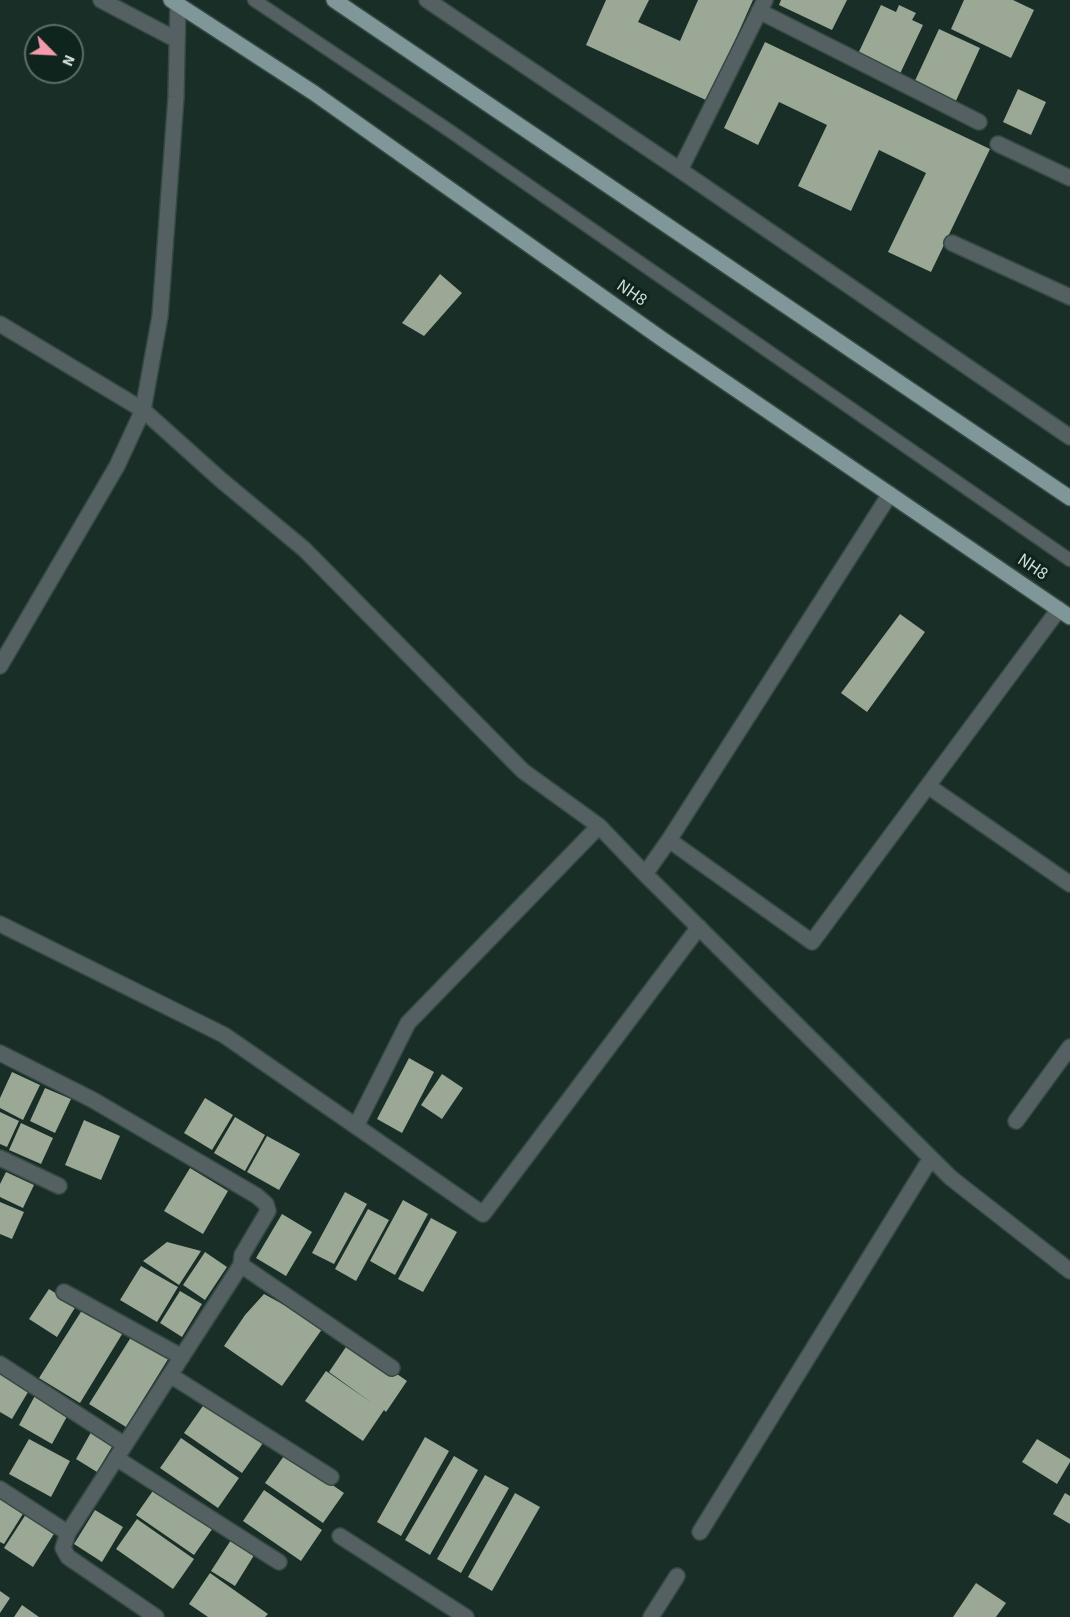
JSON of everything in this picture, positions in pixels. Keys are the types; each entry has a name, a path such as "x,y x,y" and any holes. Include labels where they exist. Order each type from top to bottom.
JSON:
{"main road":[{"path":"334,0 1070,498"},
{"name":"NH8","path":"176,1 314,93 662,339 1064,613"}],"street":[{"path":"101,0 177,40"},
{"path":"427,0 1070,437"},
{"path":"0,666 117,466 143,410 160,316 176,97 176,1"},
{"path":"680,170 762,6 980,122"},
{"path":"998,144 1070,178"},
{"path":"952,243 1070,297"},
{"path":"0,324 143,410 221,480 304,549 523,771 599,826 951,1178 1070,1271"},
{"path":"645,874 890,495"},
{"path":"669,840 812,942 928,786 1064,613"},
{"path":"928,786 1070,884"},
{"path":"356,1126 408,1023 599,826"},
{"path":"0,924 224,1035 483,1214 699,927"},
{"path":"1016,1121 1070,1047"},
{"path":"0,1053 93,1100 257,1196 266,1204 268,1211 242,1255 241,1265 68,1533 63,1548 68,1557 156,1617"},
{"path":"0,1158 59,1186"},
{"path":"700,1532 931,1158"},
{"path":"241,1265 392,1368"},
{"path":"64,1292 182,1357"},
{"path":"0,1364 125,1444"},
{"path":"170,1375 331,1477"},
{"path":"116,1458 279,1562"},
{"path":"0,1489 68,1533"},
{"path":"340,1536 466,1617"},
{"path":"651,1617 677,1576"}],"lane":[{"path":"254,0 447,129 1070,560"}],"building":[{"path":"606,0 649,0 638,22 680,41 698,0 753,0 708,101 586,45"},
{"path":"781,0 847,0 832,30 779,5"},
{"path":"964,0 1013,0 1034,10 1011,58 951,29"},
{"path":"881,5 896,12 899,5 916,13 912,20 923,25 898,78 856,58"},
{"path":"939,29 980,48 954,105 913,85"},
{"path":"765,42 990,149 931,272 888,252 926,173 879,150 851,211 798,186 827,125 779,102 758,145 724,128"},
{"path":"1018,89 1046,102 1031,135 1003,122"},
{"path":"440,274 462,293 424,336 402,323"},
{"path":"900,614 925,632 867,712 841,693"},
{"path":"409,1058 434,1072 402,1133 377,1119"},
{"path":"12,1072 40,1085 23,1120 0,1108 0,1098"},
{"path":"442,1074 463,1088 442,1119 421,1105"},
{"path":"45,1088 71,1099 55,1133 30,1121"},
{"path":"205,1098 233,1115 212,1150 184,1133"},
{"path":"0,1112 19,1121 7,1147 0,1144"},
{"path":"235,1117 265,1135 245,1171 214,1153"},
{"path":"84,1120 120,1136 101,1180 65,1165"},
{"path":"21,1123 53,1138 41,1164 9,1150"},
{"path":"267,1136 300,1154 279,1190 247,1172"},
{"path":"190,1168 228,1191 203,1234 164,1211"},
{"path":"6,1172 34,1185 23,1208 0,1197 0,1184"},
{"path":"345,1192 367,1204 334,1264 312,1253"},
{"path":"403,1200 428,1214 395,1275 370,1261"},
{"path":"0,1202 24,1212 12,1239 0,1234"},
{"path":"368,1209 389,1220 356,1281 335,1269"},
{"path":"282,1214 312,1232 286,1276 256,1258"},
{"path":"431,1218 457,1232 423,1292 398,1279"},
{"path":"167,1242 201,1251 179,1285 143,1261"},
{"path":"205,1252 227,1267 205,1300 183,1285"},
{"path":"141,1266 178,1287 157,1322 120,1300"},
{"path":"49,1289 76,1306 57,1337 29,1319"},
{"path":"180,1291 202,1304 182,1337 160,1323"},
{"path":"264,1294 286,1306 301,1309 325,1325 282,1386 224,1346 245,1315"},
{"path":"84,1307 124,1331 80,1403 39,1378"},
{"path":"133,1334 170,1356 126,1427 89,1404"},
{"path":"350,1341 407,1381 363,1441 305,1401 326,1371 372,1403 329,1372"},
{"path":"0,1370 31,1387 12,1419 0,1412"},
{"path":"37,1392 70,1411 52,1444 19,1425"},
{"path":"205,1403 263,1443 242,1473 184,1433"},
{"path":"94,1427 116,1440 97,1472 76,1459"},
{"path":"425,1437 449,1451 401,1536 377,1522"},
{"path":"181,1438 239,1478 218,1508 160,1468"},
{"path":"29,1439 70,1461 51,1497 9,1474"},
{"path":"1037,1439 1070,1459 1057,1484 1022,1462"},
{"path":"286,1453 344,1493 323,1523 265,1483"},
{"path":"454,1456 478,1470 430,1555 405,1540"},
{"path":"485,1475 509,1488 461,1573 437,1559"},
{"path":"157,1485 215,1525 194,1555 136,1515"},
{"path":"264,1490 322,1530 301,1561 243,1521"},
{"path":"0,1493 26,1509 4,1544 0,1542"},
{"path":"515,1493 540,1507 492,1591 468,1577"},
{"path":"1065,1493 1070,1496 1070,1524 1053,1514"},
{"path":"95,1510 123,1527 102,1562 74,1544"},
{"path":"28,1511 57,1529 33,1567 4,1548"},
{"path":"137,1519 194,1559 173,1589 116,1549"},
{"path":"233,1537 256,1552 235,1586 211,1571"},
{"path":"210,1573 268,1614 265,1617 208,1617 189,1604"},
{"path":"976,1583 1006,1603 996,1617 953,1617"},
{"path":"0,1591 10,1598 0,1613"},
{"path":"22,1605 39,1617 14,1617"}]}
